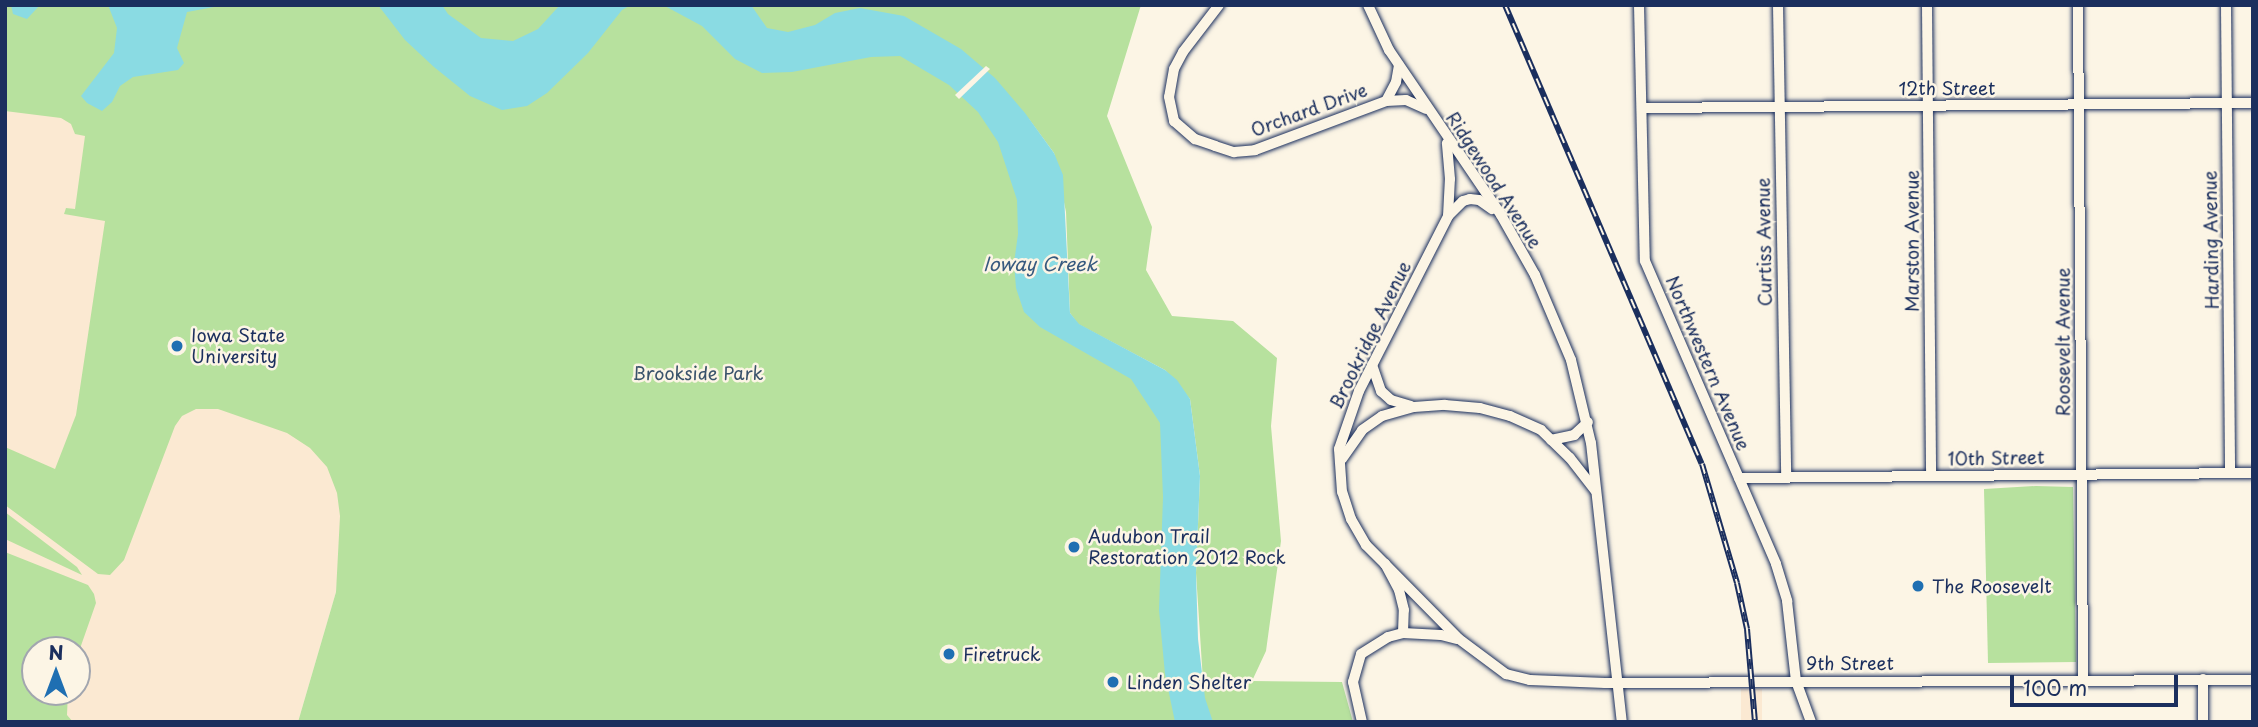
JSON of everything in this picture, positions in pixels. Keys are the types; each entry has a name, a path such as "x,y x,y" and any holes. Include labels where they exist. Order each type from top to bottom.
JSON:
{"street":[{"name":"Orchard Drive","path":"1219,5 1183,52 1171,82 1169,97 1174,121 1195,139 1234,152 1255,150 1386,101 1406,100 1427,109"},
{"name":"Ridgewood Avenue","path":"1368,5 1399,65 1447,140 1501,215 1555,317 1571,359 1588,422 1622,722"},
{"name":"Northwestern Avenue","path":"1639,5 1646,261 1776,564 1787,601 1796,681 1811,722"},
{"name":"Curtiss Avenue","path":"1778,5 1786,478"},
{"name":"Marston Avenue","path":"1927,5 1931,477"},
{"name":"Roosevelt Avenue","path":"2078,5 2083,679"},
{"name":"Harding Avenue","path":"2226,5 2230,474"},
{"name":"Orchard Drive","path":"1386,101 1396,82 1399,65"},
{"name":"12th Street","path":"1642,107 2253,103"},
{"name":"Brookridge Avenue","path":"1403,633 1404,610 1399,590 1385,564 1366,545 1351,519 1342,492 1339,449 1347,419 1448,216 1450,179 1447,140"},
{"path":"1448,216 1463,201 1470,200 1479,200 1501,215"},
{"path":"1373,365 1381,391 1391,400 1414,407"},
{"path":"1339,465 1347,447 1362,430 1381,416 1414,407 1445,405 1480,408 1510,416 1541,430 1595,490"},
{"path":"1551,440 1574,435 1588,422"},
{"name":"10th Street","path":"1739,478 2253,473"},
{"name":"9th Street","path":"1385,564 1459,639 1506,674 1530,680 1618,683 2253,680"},
{"path":"1362,722 1353,682 1361,654 1388,637 1403,633"},
{"name":"9th Street","path":"1403,633 1459,639"},
{"path":"2203,679 2203,722"}],"shaded area":[{"name":"Iowa State University","path":"5,5 350,455 336,592 298,722 5,722"},
{"path":"1741,689 1762,689 1762,722 1741,722"}],"green space":[{"name":"Brookside Park","path":"5,5 1141,5 1107,116 1152,227 1146,270 1172,316 1233,321 1277,358 1271,426 1281,541 1266,651 1252,681 1342,682 1353,722 298,722 336,592 340,516 337,493 327,467 310,448 287,433 218,409 196,409 182,416 175,426 124,560 110,575 98,574 5,505 5,447 55,469 76,415 105,221 64,214 66,208 75,209 85,136 75,134 71,124 61,118 5,111","holes":["1029,119 1054,153 1066,212 1070,313 1078,324 1165,370 1190,399 1200,476 1196,573 1203,681 1180,567 1171,393 1047,311"]},
{"path":"2073,487 2076,662 1988,663 1984,489"},
{"path":"5,512 77,567 82,575 5,539"},
{"path":"5,552 88,585 96,603 84,636 21,636 21,706 67,706 67,715 73,722 5,722"}],"water":[{"path":"11,5 40,5 27,19 13,14"},
{"path":"108,5 214,7 187,12 177,48 184,63 178,70 133,77 120,86 112,102 102,111 87,103 81,96 114,53 117,28"},
{"path":"378,5 442,5 448,14 481,38 513,41 538,29 560,5 631,5 622,10 588,53 547,93 527,106 502,110 470,96 434,67 405,40"},
{"name":"Ioway Creek","path":"663,5 751,5 767,28 788,32 815,25 835,13 860,8 904,16 961,49 995,78 1025,113 1054,153 1063,175 1070,313 1079,324 1165,370 1177,380 1190,399 1200,476 1196,573 1198,639 1205,698 1213,722 1175,722 1165,674 1159,610 1163,497 1160,423 1131,379 1040,327 1024,312 1016,288 1014,263 1018,234 1017,200 998,142 978,112 949,85 900,56 871,57 792,72 762,73 735,59 702,26"}],"pier":[{"path":"986,66 990,69 959,99 955,95"}],"railway":[{"path":"1505,5 1702,464 1737,583 1747,629 1755,722"}],"place":[{"name":"Iowa State University","path":"177,346"},
{"name":"Audubon Trail Restoration 2012 Rock","path":"1074,547"},
{"name":"The Roosevelt","path":"1918,586"},
{"name":"Firetruck","path":"949,654"},
{"name":"Linden Shelter","path":"1113,682"}]}
